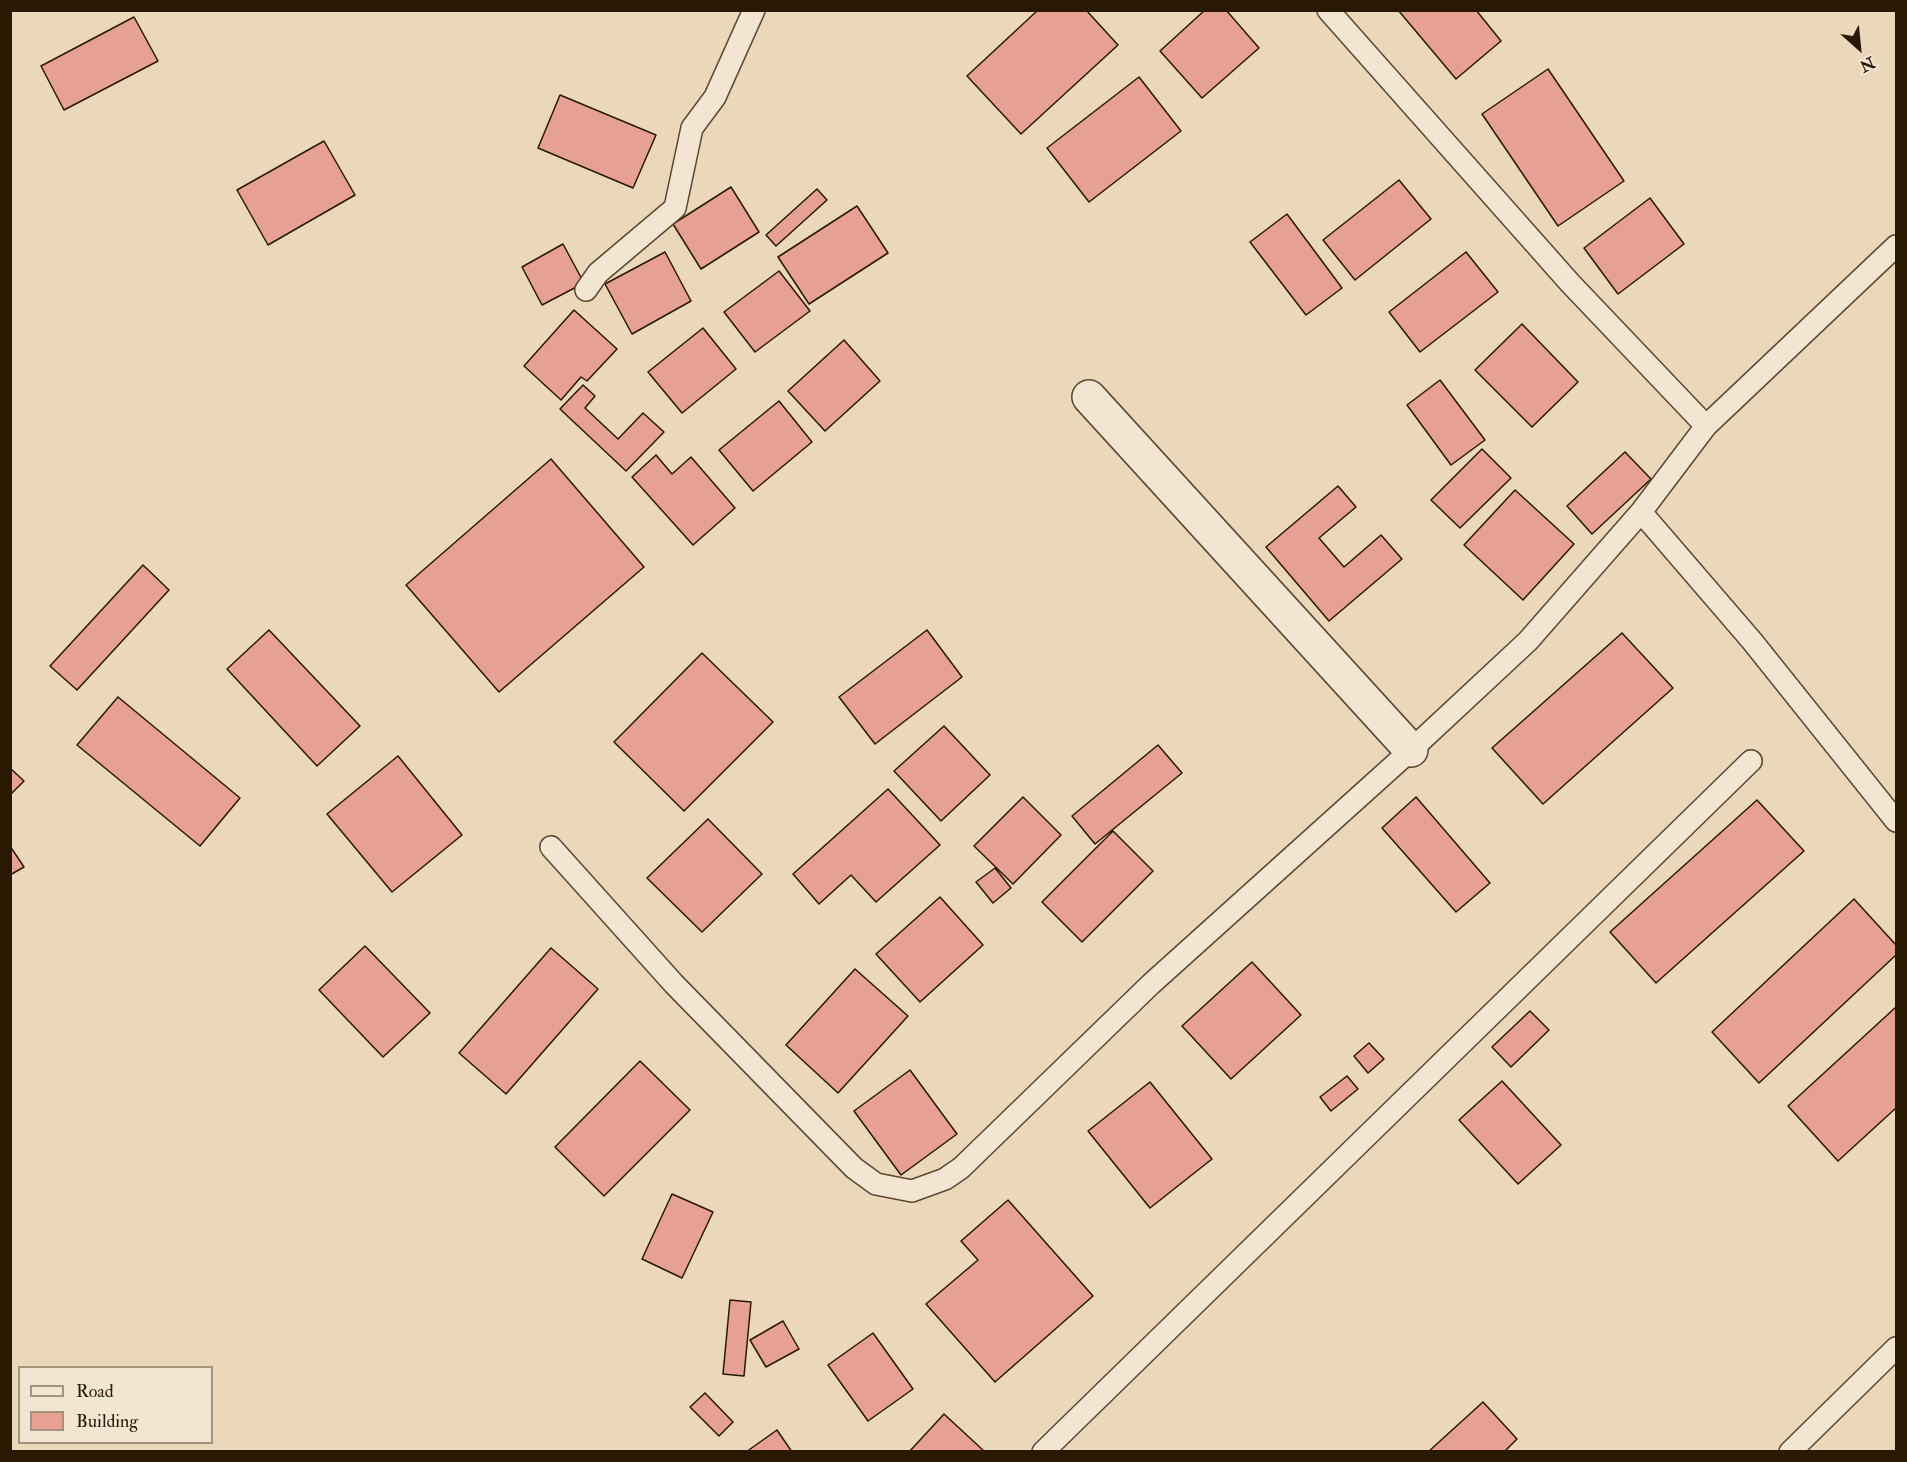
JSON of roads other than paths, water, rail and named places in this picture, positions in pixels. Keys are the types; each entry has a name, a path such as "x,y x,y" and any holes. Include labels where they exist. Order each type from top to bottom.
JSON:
{"street":[{"path":"1089,397 1411,750"}],"lane":[{"path":"586,290 598,273 675,208 692,128 715,98 754,10"},
{"path":"1328,10 1570,282 1706,426"},
{"path":"551,847 674,984 854,1168 876,1184 912,1191 945,1179 961,1168 1151,984 1411,750 1528,641 1641,512 1706,426 1896,246"},
{"path":"1641,512 1752,641 1896,821"},
{"path":"1043,1452 1751,761"},
{"path":"1790,1452 1896,1348"}]}
